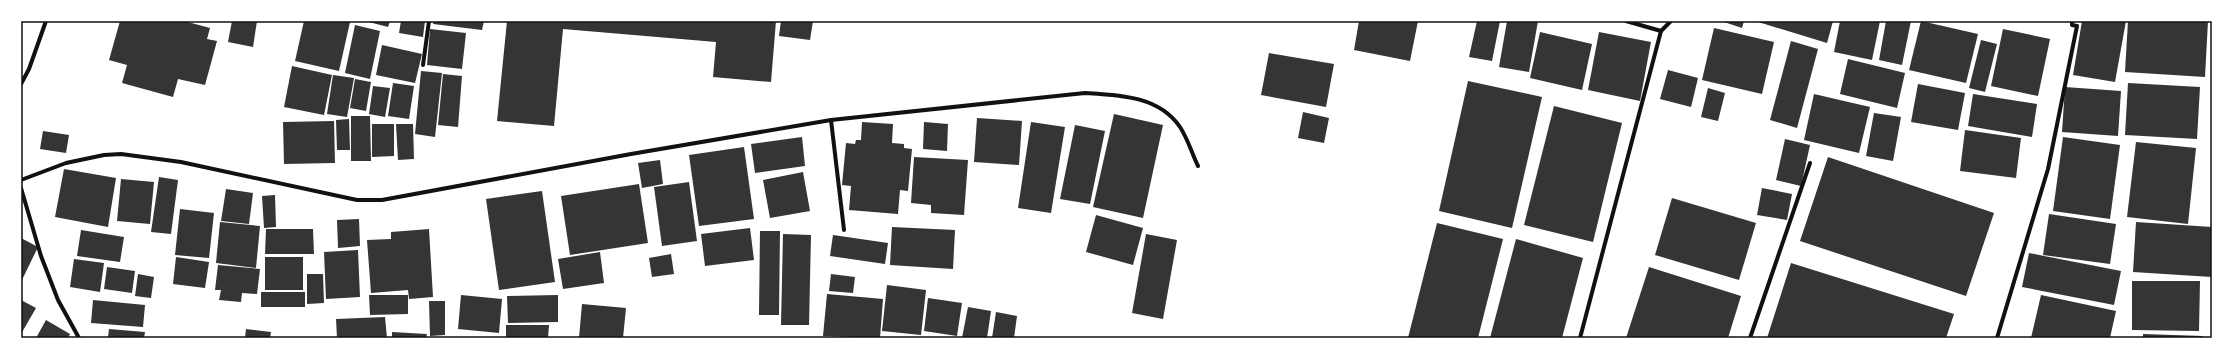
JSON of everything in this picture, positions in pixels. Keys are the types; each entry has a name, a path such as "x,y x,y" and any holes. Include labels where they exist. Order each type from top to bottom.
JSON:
{"street":[{"path":"21,84 29,69 46,21"},
{"path":"423,66 429,21"},
{"path":"1626,21 1661,31"},
{"path":"1580,338 1661,31 1671,21"},
{"path":"1997,338 2037,212 2048,169 2077,26 2072,25 2072,21"},
{"path":"21,180 66,163 104,155 121,154 181,162 357,200 382,200 631,154 831,120 1085,93 1120,96 1157,106 1172,117 1180,128 1198,166"},
{"path":"831,120 844,230"},
{"path":"1750,338 1810,163"},
{"path":"21,188 41,256 58,300 79,338"}],"building":[{"path":"120,21 184,21 210,28 207,39 217,41 205,85 178,79 173,97 122,83 127,65 109,60"},
{"path":"232,21 257,21 253,47 228,42"},
{"path":"304,21 350,22 339,71 295,61"},
{"path":"365,21 390,21 388,27"},
{"path":"401,21 425,21 423,37 399,33"},
{"path":"434,21 484,21 482,30 433,24"},
{"path":"507,21 776,21 771,82 713,77 716,42 563,29 554,126 497,121"},
{"path":"781,21 813,21 810,40 779,36"},
{"path":"1359,21 1418,21 1410,61 1354,50"},
{"path":"1477,21 1500,21 1492,61 1469,57"},
{"path":"1507,21 1538,21 1529,72 1499,67"},
{"path":"1721,21 1744,21 1742,28"},
{"path":"1755,21 1833,21 1827,43"},
{"path":"1840,21 1880,21 1872,60 1834,52"},
{"path":"1886,21 1911,21 1902,65 1879,60"},
{"path":"1921,21 1978,34 1966,83 1909,70"},
{"path":"2082,21 2126,21 2115,82 2073,75"},
{"path":"2128,21 2208,21 2205,77 2125,72"},
{"path":"355,25 380,31 370,79 345,73"},
{"path":"1714,28 1774,42 1762,94 1702,80"},
{"path":"430,29 466,33 462,69 427,65"},
{"path":"2003,29 2050,39 2038,96 1991,86"},
{"path":"1540,32 1592,44 1582,90 1530,78"},
{"path":"1599,32 1651,42 1640,101 1588,90"},
{"path":"1981,40 1997,44 1985,92 1969,88"},
{"path":"1791,41 1818,49 1797,128 1770,120"},
{"path":"382,45 422,54 415,83 376,75"},
{"path":"1269,53 1334,64 1326,107 1261,95"},
{"path":"1848,59 1905,73 1897,108 1840,94"},
{"path":"292,66 332,75 324,115 284,107"},
{"path":"1668,70 1698,78 1691,107 1660,99"},
{"path":"421,71 442,73 435,137 415,134"},
{"path":"443,74 462,76 458,127 438,125"},
{"path":"333,75 354,78 347,117 327,114"},
{"path":"355,79 371,82 366,111 350,108"},
{"path":"1468,81 1542,97 1512,228 1439,211"},
{"path":"393,83 414,86 409,119 388,116"},
{"path":"2128,83 2200,87 2197,139 2125,135"},
{"path":"1918,84 1965,93 1958,130 1911,122"},
{"path":"373,86 390,88 385,117 369,114"},
{"path":"2065,87 2121,91 2118,136 2062,132"},
{"path":"1708,88 1725,93 1718,121 1701,117"},
{"path":"1814,94 1870,107 1859,153 1804,140"},
{"path":"1973,94 2037,104 2032,137 1968,126"},
{"path":"1554,106 1622,123 1593,242 1524,225"},
{"path":"1303,112 1329,118 1324,143 1298,138"},
{"path":"1874,113 1901,117 1893,161 1866,156"},
{"path":"1114,114 1163,125 1143,218 1093,207"},
{"path":"351,116 370,116 371,161 351,161"},
{"path":"977,118 1022,121 1019,165 974,162"},
{"path":"349,119 350,150 337,150 336,120"},
{"path":"334,121 335,163 284,164 283,122"},
{"path":"862,122 893,124 892,143 904,144 904,148 912,149 908,191 900,190 898,214 849,210 851,186 842,185 846,143 855,144 856,140 861,140"},
{"path":"924,122 948,124 947,151 923,149"},
{"path":"1031,122 1065,127 1051,213 1018,208"},
{"path":"372,124 394,124 394,156 372,157"},
{"path":"396,124 413,124 414,159 398,160"},
{"path":"1075,125 1105,131 1090,204 1060,199"},
{"path":"1965,130 2021,138 2016,178 1960,171"},
{"path":"43,131 69,135 66,153 40,149"},
{"path":"802,137 805,166 755,173 751,144"},
{"path":"2063,137 2120,145 2110,219 2053,211"},
{"path":"1785,139 1810,145 1801,186 1776,180"},
{"path":"2136,142 2196,148 2188,224 2127,217"},
{"path":"744,147 754,219 699,226 689,155"},
{"path":"914,157 968,160 964,215 931,213 931,205 911,203"},
{"path":"1828,157 1994,213 1966,296 1800,241"},
{"path":"660,160 663,184 642,188 638,163"},
{"path":"64,169 116,178 108,227 55,217"},
{"path":"803,172 810,211 770,218 763,180"},
{"path":"159,177 178,180 171,234 151,232"},
{"path":"121,179 154,182 150,224 117,221"},
{"path":"689,182 697,241 662,246 654,187"},
{"path":"639,184 648,243 570,255 561,196"},
{"path":"1762,188 1792,194 1787,220 1757,215"},
{"path":"226,189 253,193 249,224 221,221"},
{"path":"542,191 555,282 499,290 486,199"},
{"path":"275,195 276,227 264,228 262,196"},
{"path":"1672,198 1756,223 1739,280 1655,255"},
{"path":"180,209 214,213 209,258 175,255"},
{"path":"2049,214 2116,224 2110,264 2043,255"},
{"path":"1096,215 1143,228 1133,265 1086,252"},
{"path":"359,219 360,246 338,248 337,220"},
{"path":"220,222 260,226 256,268 216,263"},
{"path":"2136,222 2212,227 2212,277 2133,272"},
{"path":"1437,223 1503,239 1478,338 1408,338"},
{"path":"892,227 955,230 953,269 890,265"},
{"path":"750,228 754,260 705,266 701,234"},
{"path":"266,229 313,229 314,254 265,254"},
{"path":"429,229 433,297 409,299 408,290 371,293 367,240 391,239 391,232"},
{"path":"81,230 124,237 120,262 77,256"},
{"path":"760,231 780,231 779,315 759,315"},
{"path":"783,234 811,235 809,325 781,325"},
{"path":"1146,234 1177,240 1163,319 1132,313"},
{"path":"833,235 888,243 885,264 830,256"},
{"path":"21,238 38,247 21,282"},
{"path":"1516,239 1583,258 1562,338 1490,338"},
{"path":"358,250 360,297 326,299 324,252"},
{"path":"600,252 604,283 563,289 558,259"},
{"path":"2029,253 2121,271 2114,305 2022,287"},
{"path":"671,254 674,274 652,277 649,258"},
{"path":"176,257 209,262 205,288 173,284"},
{"path":"265,257 303,257 303,290 265,290"},
{"path":"74,259 104,263 100,292 70,287"},
{"path":"1791,263 1954,314 1946,338 1767,338"},
{"path":"218,265 260,269 257,294 242,293 241,302 219,300 221,290 215,290"},
{"path":"107,267 135,271 132,293 104,289"},
{"path":"1649,267 1741,296 1728,338 1626,338"},
{"path":"138,274 154,277 151,298 135,296"},
{"path":"307,274 323,274 324,303 307,304"},
{"path":"831,274 855,277 853,293 829,291"},
{"path":"2132,281 2200,281 2199,331 2132,330"},
{"path":"887,285 926,290 921,335 882,331"},
{"path":"261,292 305,292 305,307 261,307"},
{"path":"827,294 883,299 880,338 823,336"},
{"path":"369,295 408,295 408,314 370,315"},
{"path":"461,295 502,299 499,333 458,329"},
{"path":"558,295 558,322 508,323 507,296"},
{"path":"2041,295 2116,311 2110,338 2031,338"},
{"path":"928,298 962,303 957,336 924,331"},
{"path":"21,300 36,308 21,334"},
{"path":"93,300 145,305 143,327 91,323"},
{"path":"429,301 445,301 445,335 430,336"},
{"path":"582,304 626,308 623,338 579,338"},
{"path":"968,307 991,311 987,338 962,338"},
{"path":"996,312 1017,316 1014,338 992,338"},
{"path":"385,317 387,338 337,338 336,319"},
{"path":"46,320 70,334 68,338 36,338"},
{"path":"506,325 549,325 548,338 506,338"},
{"path":"109,329 145,332 144,338 108,338"},
{"path":"246,329 271,332 270,338 245,338"},
{"path":"392,332 427,334 426,338 392,338"},
{"path":"2143,334 2203,336 2203,338 2143,338"}]}
